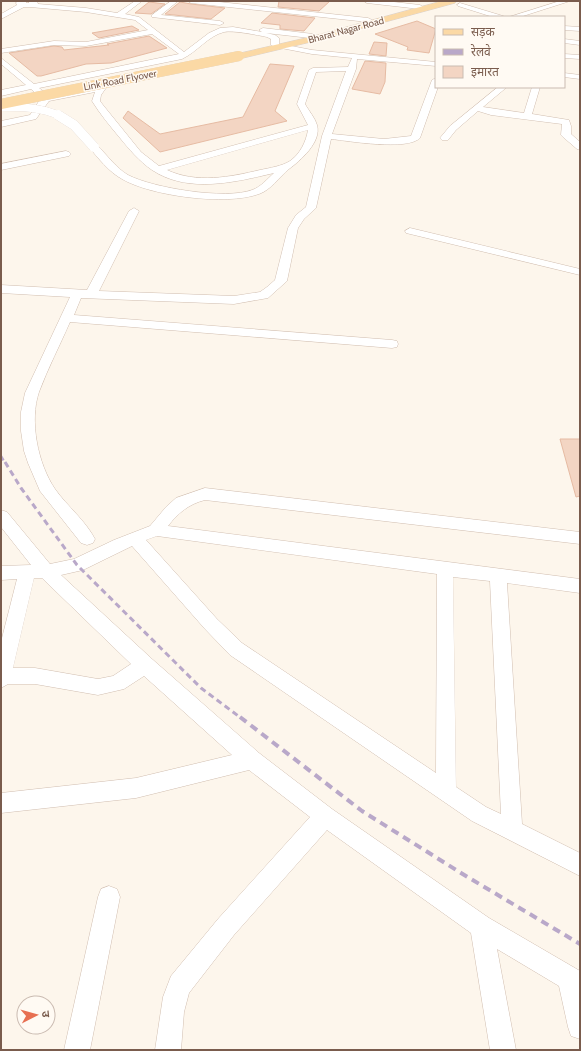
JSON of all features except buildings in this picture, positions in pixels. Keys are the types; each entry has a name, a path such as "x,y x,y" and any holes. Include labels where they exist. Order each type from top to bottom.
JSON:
{"main road":[{"name":"Bharat Nagar Road","path":"237,54 258,52 310,36 441,1"},
{"name":"Bharat Nagar Road","path":"237,54 456,3"},
{"name":"Link Road Flyover","path":"1,98 237,54"},
{"name":"Link Road Flyover","path":"1,105 237,54"}],"street":[{"path":"9,1 22,3 34,2 119,15 140,20 180,52"},
{"path":"60,7 71,1"},
{"path":"119,15 139,1"},
{"path":"140,20 154,16 175,1"},
{"path":"191,1 241,3 267,12 295,12 368,20"},
{"path":"267,12 280,1"},
{"path":"367,1 420,7"},
{"path":"181,19 203,2"},
{"path":"517,16 568,2"},
{"path":"1,18 22,3"},
{"path":"1,93 180,52 223,20 241,3"},
{"path":"456,3 498,16"},
{"path":"86,10 96,4"},
{"path":"154,16 181,19 223,20 310,36"},
{"path":"565,28 576,29"},
{"path":"565,39 576,29"},
{"path":"31,85 61,81 179,57 191,52 222,30 269,35 275,38 279,45 312,52 435,64"},
{"path":"1,51 54,43 86,44 154,31"},
{"path":"565,40 580,43"},
{"path":"1,61 46,98 54,98 236,60 258,52"},
{"path":"1,289 77,294 234,300 264,295 272,290 281,281 295,224 300,216 311,208 327,136 356,56"},
{"path":"565,56 580,57"},
{"path":"1,105 29,107 60,115 72,123 85,135 94,148 117,171 125,177 135,181 160,188 233,197 255,193 266,186 286,167 294,162 306,147 314,131 313,126 301,106 313,70 325,68 352,69"},
{"path":"1,72 11,70"},
{"path":"565,75 580,77"},
{"path":"61,81 77,94 96,101 102,111 140,156 160,169 184,179 206,182 237,179 286,167"},
{"path":"327,136 394,142 415,138 435,83"},
{"path":"96,101 97,95 102,88"},
{"path":"445,138 452,128 502,88"},
{"path":"527,116 536,88"},
{"path":"1,124 33,117 43,105 46,98"},
{"path":"477,108 491,112 564,121 568,126 566,133 568,138 580,147"},
{"path":"160,169 313,126"},
{"path":"1,167 66,154"},
{"path":"91,294 134,211"},
{"path":"410,231 580,272"},
{"path":"77,294 32,393 28,412 28,431 35,463 48,492 86,539"},
{"path":"66,318 392,344"},
{"path":"156,530 171,510 181,502 189,498 205,494 580,538"},
{"path":"1,516 36,572 145,665 252,760 325,816 481,926 575,981 580,1027"},
{"path":"1,573 36,572 77,565 134,538 156,530 336,555 498,575 580,588"},
{"path":"134,538 211,624 236,649 479,814 580,865"},
{"path":"445,569 446,792"},
{"path":"36,572 1,678 34,676 90,687 98,687 117,683 145,665"},
{"path":"498,575 512,831"},
{"path":"1,804 136,788 252,760"},
{"path":"168,1050 172,1012 175,997 180,985 226,927 325,816"},
{"path":"76,1050 109,897"},
{"path":"481,926 503,1050"}],"railway":[{"path":"1,456 5,463"},
{"path":"5,462 21,488 77,565 201,688 241,718"},
{"path":"240,717 362,811 461,873 580,944"}]}
